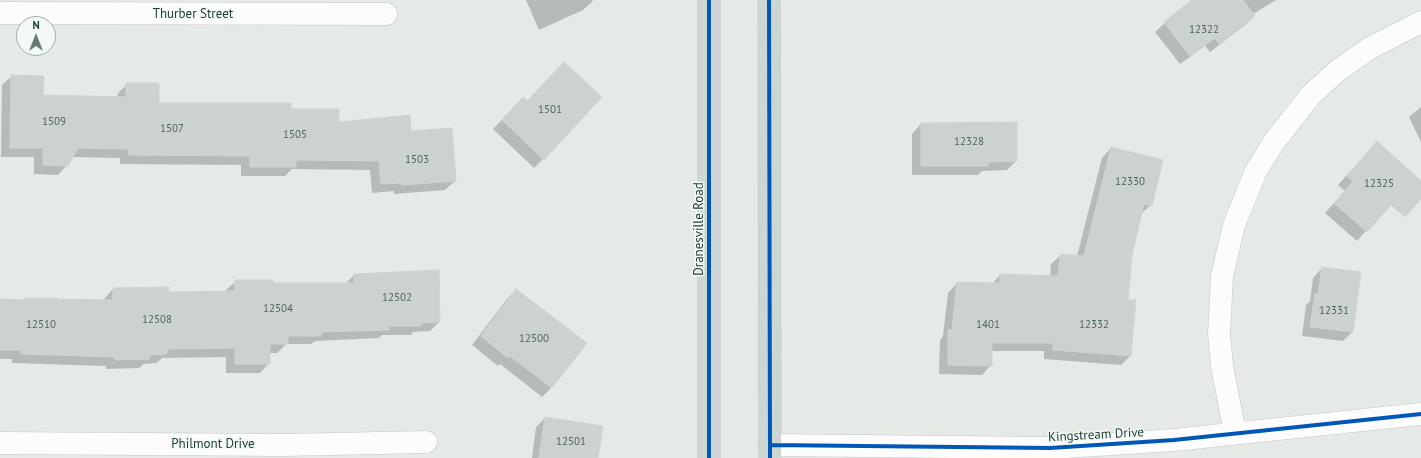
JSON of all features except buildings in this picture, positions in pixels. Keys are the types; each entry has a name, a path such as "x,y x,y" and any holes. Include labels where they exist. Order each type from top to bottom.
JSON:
{"main road":[{"name":"Dranesville Road","path":"708,458 709,0"},
{"path":"769,0 770,452"}],"street":[{"name":"Thurber Street","path":"0,13 386,14"},
{"path":"1235,433 1222,366 1219,334 1222,276 1234,225 1256,171 1274,142 1310,96 1337,71 1370,48 1421,22"},
{"name":"Kingstream Drive","path":"770,452 1050,448 1174,440 1421,414"},
{"name":"Philmont Drive","path":"0,443 217,451 283,444 426,442"}],"cycle path":[{"path":"709,0 709,458"},
{"path":"769,0 770,458"},
{"path":"770,445 1050,448 1174,440 1421,414"}]}
